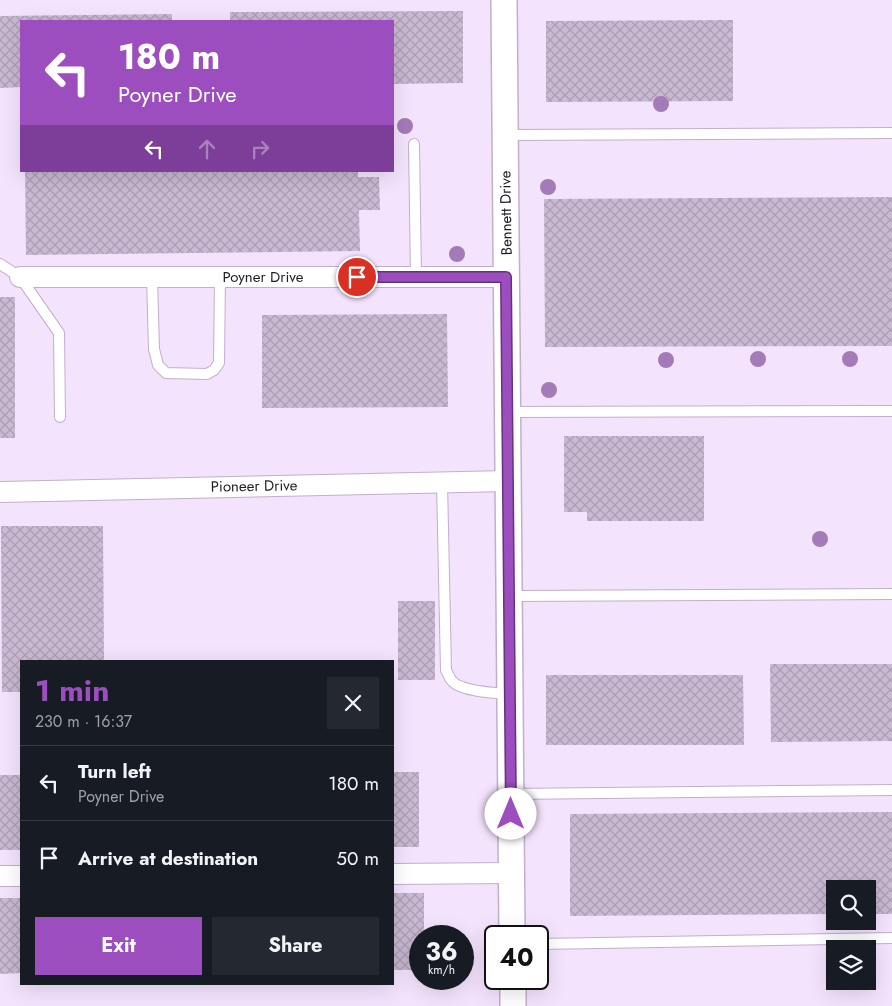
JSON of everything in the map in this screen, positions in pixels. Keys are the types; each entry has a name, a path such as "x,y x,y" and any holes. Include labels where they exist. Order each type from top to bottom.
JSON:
{"street":[{"name":"Bennett Drive","path":"504,0 512,925"},
{"name":"Poyner Drive","path":"20,277 506,277"},
{"name":"Pioneer Drive","path":"0,492 508,481"},
{"path":"394,874 512,873"},
{"path":"0,876 20,876"},
{"path":"513,990 513,1006"}],"lane":[{"path":"505,135 892,133"},
{"path":"414,144 416,277"},
{"path":"0,264 20,277 59,333 60,416"},
{"path":"152,277 154,349 158,365 166,373 207,374 214,370 219,363 220,277"},
{"path":"508,412 892,411"},
{"path":"442,482 446,670 452,680 460,686 482,692 510,694"},
{"path":"509,596 892,594"},
{"path":"511,794 892,790"},
{"path":"549,944 892,938"}],"building":[{"path":"463,11 463,83 394,84 394,20 230,20 230,12"},
{"path":"172,14 172,20 20,20 20,87 0,88 0,16"},
{"path":"733,20 733,101 546,102 546,21"},
{"path":"25,172 358,172 358,177 379,177 380,210 359,210 360,251 26,255"},
{"path":"892,197 892,346 545,347 544,199"},
{"path":"0,297 15,297 15,438 0,438"},
{"path":"447,314 448,407 262,408 262,315"},
{"path":"564,436 704,436 704,521 587,521 587,512 564,512"},
{"path":"1,526 103,526 104,660 20,660 20,692 2,692"},
{"path":"398,601 435,601 435,680 398,680"},
{"path":"770,664 892,664 892,741 771,742"},
{"path":"546,675 743,675 744,745 546,745"},
{"path":"394,772 419,772 419,847 394,847"},
{"path":"0,775 20,775 20,850 0,850"},
{"path":"892,812 892,914 876,914 876,880 826,880 826,914 570,916 570,814"},
{"path":"394,893 424,893 424,925 409,925 409,970 394,970"},
{"path":"0,898 20,898 20,973 0,974"}],"route":[{"path":"357,277 506,277 511,814"}]}
